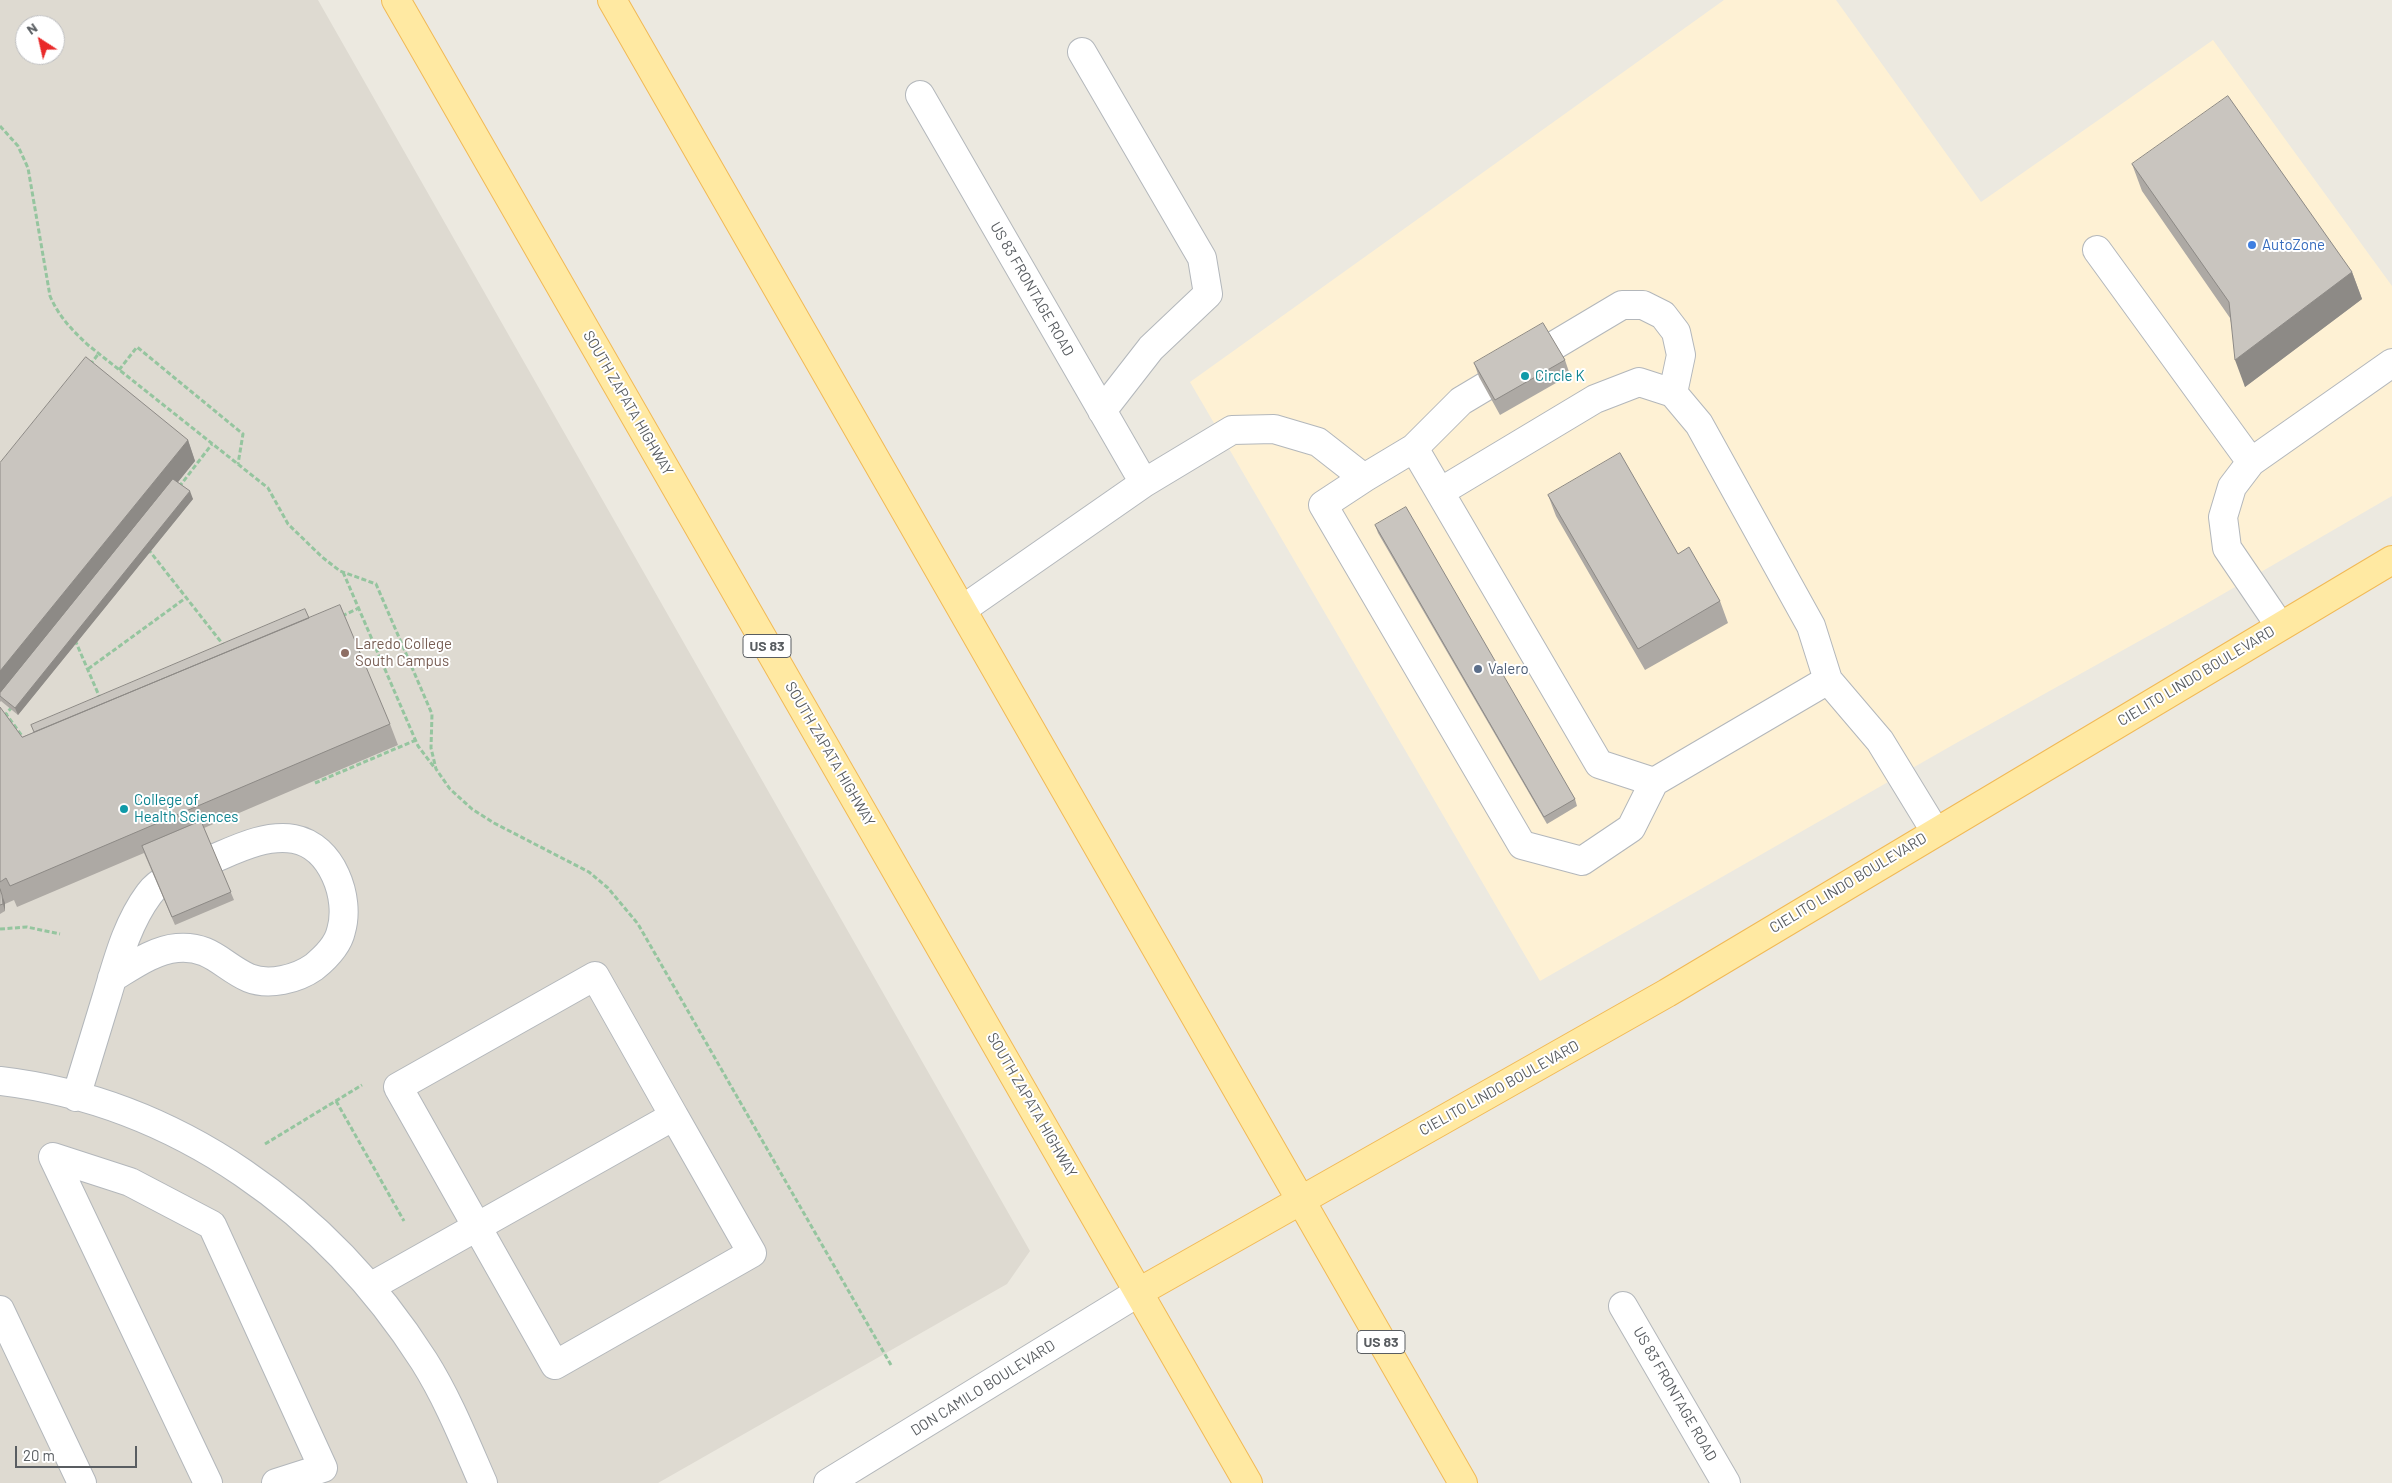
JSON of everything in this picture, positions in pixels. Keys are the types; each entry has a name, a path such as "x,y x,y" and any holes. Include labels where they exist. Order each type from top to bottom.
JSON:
{"main road":[{"name":"SOUTH ZAPATA HIGHWAY","path":"396,0 1248,1483"},
{"name":"US 83","path":"612,0 1462,1483"},
{"name":"CIELITO LINDO BOULEVARD","path":"1139,1292 1668,993 1935,831 2392,560"}],"street":[{"path":"1082,52 1202,258 1208,294 1151,348 1102,411"},
{"name":"US 83 FRONTAGE ROAD","path":"920,95 1144,484"},
{"path":"2097,250 2251,462"},
{"path":"1673,393 1681,355 1676,332 1663,314 1643,305 1622,305 1461,401 1414,448 1323,505 1522,845 1582,861 1631,828 1654,782 1828,680"},
{"path":"2280,626 2227,548 2223,516 2232,486 2251,462 2392,363"},
{"path":"1440,492 1596,399 1638,382 1673,393 1699,424 1811,626 1828,680 1880,741 1935,831"},
{"path":"962,610 1144,484 1232,430 1274,429 1318,442 1364,478"},
{"path":"1414,448 1599,764 1654,782"},
{"path":"76,1097 112,978 131,921 150,892 176,874 260,840 280,838 296,840 313,847 335,874 342,892 344,912 341,932 329,952 313,967 291,978 270,981 250,978 216,956 198,948 176,948 152,954 112,978"},
{"path":"595,976 674,1116 752,1253 555,1365 398,1087 595,976"},
{"path":"0,1081 76,1097 112,1108 160,1127 206,1150 250,1177 291,1207 329,1242 370,1287 396,1320 425,1362 449,1408 483,1483"},
{"path":"370,1287 674,1116"},
{"path":"208,1483 53,1156 130,1182 212,1225 324,1468 276,1483"},
{"name":"DON CAMILO BOULEVARD","path":"828,1483 1139,1292"},
{"name":"US 83 FRONTAGE ROAD","path":"1623,1306 1726,1483"},
{"path":"0,1310 82,1483"}],"path":[{"path":"0,126 18,146 28,168 50,296 56,311 68,327 119,370 268,488 288,524 303,540 343,572 376,584 432,714 431,748 436,769"},
{"path":"119,370 137,347 244,434 238,465"},
{"path":"86,369 99,353"},
{"path":"179,488 212,444"},
{"path":"145,545 226,650"},
{"path":"343,572 416,740 450,789 472,809 494,823 589,872 626,907 638,924 891,1365"},
{"path":"88,669 187,597"},
{"path":"340,616 359,608"},
{"path":"74,638 104,706"},
{"path":"18,699 6,714 31,747"},
{"path":"315,783 416,740"},
{"path":"0,929 27,927 60,934"},
{"path":"262,1146 369,1081"},
{"path":"336,1101 404,1220"}],"shaded area":[{"name":"Laredo College South Campus","path":"0,0 318,0 1030,1251 1007,1284 658,1483 0,1483"},
{"path":"1724,0 1836,0 1981,202 2213,40 2392,286 2392,496 2204,605 1958,742 1540,981 1190,382"}],"building":[{"name":"AutoZone","path":"2228,96 2352,272 2235,360 2229,302 2132,164"},
{"name":"Circle K","path":"1543,323 1565,360 1495,400 1474,363"},
{"path":"86,357 188,440 0,671 0,463"},
{"path":"1620,453 1678,554 1689,547 1720,601 1638,649 1548,495"},
{"path":"173,479 190,491 15,708 0,696 0,693"},
{"name":"Valero","path":"1406,507 1575,799 1544,817 1375,525"},
{"name":"College of Health Sciences","path":"340,605 390,724 10,886 6,878 0,882 0,707 22,737"},
{"path":"305,609 309,618 34,732 31,725"},
{"path":"201,821 231,892 172,917 142,846"},
{"path":"0,889 3,904 0,905"}],"place":[{"name":"AutoZone","path":"2252,245"},
{"name":"Circle K","path":"1525,376"},
{"name":"Laredo College South Campus","path":"345,653"},
{"name":"Valero","path":"1478,669"},
{"name":"College of Health Sciences","path":"124,809"}]}
